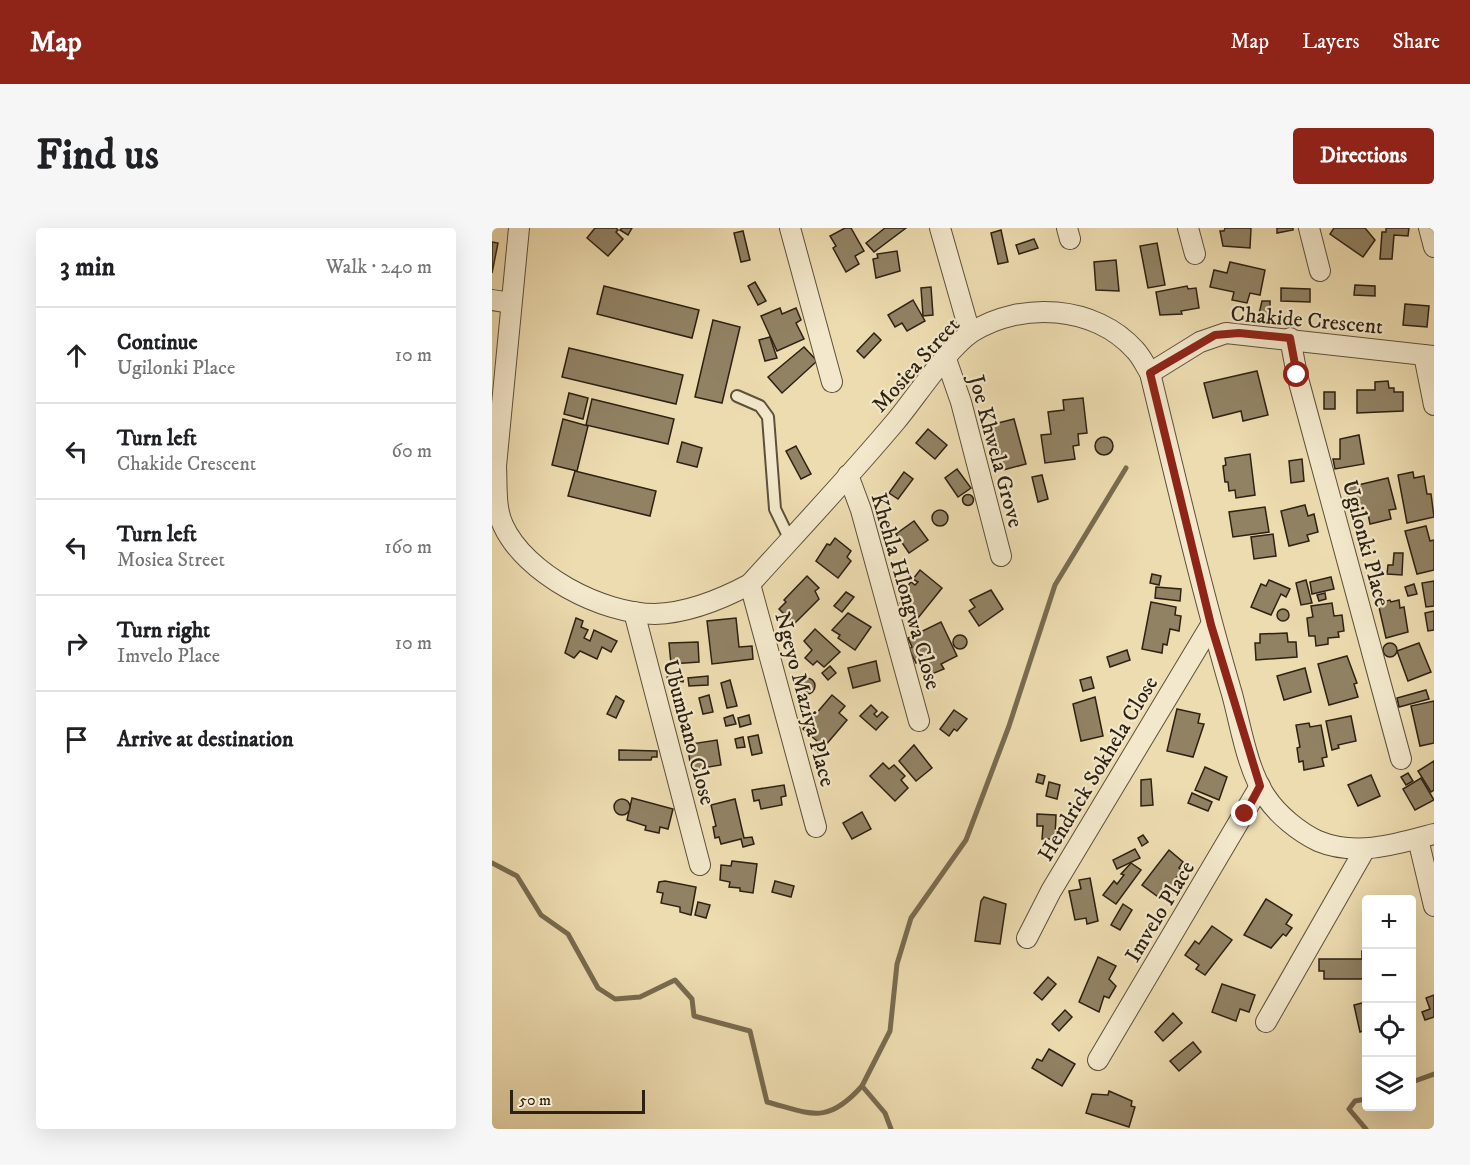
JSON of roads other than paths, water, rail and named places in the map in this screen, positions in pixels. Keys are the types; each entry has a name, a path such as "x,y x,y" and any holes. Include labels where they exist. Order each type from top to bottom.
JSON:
{"street":[{"name":"Mosiea Street","path":"519,228 502,302 496,424 498,505 502,524 500,537 514,545 542,573 577,594 634,612 656,614 728,596 750,584 848,476 970,333 993,320 1022,313 1050,311 1079,316 1107,328 1135,350 1150,373 1211,625 1260,786 1279,812 1319,841 1365,849 1426,836"},
{"path":"790,228 832,382"},
{"path":"940,228 970,333"},
{"path":"1188,228 1195,254"},
{"path":"1309,228 1320,271"},
{"path":"1429,228 1434,247"},
{"name":"Chakide Crescent","path":"1150,373 1215,335 1239,333 1429,355"},
{"name":"Ugilonki Place","path":"1290,338 1297,375 1401,759"},
{"path":"1429,355 1434,405"},
{"name":"Joe Khwela Grove","path":"946,359 961,402 1001,556"},
{"name":"Khehla Hlongwa Close","path":"848,476 861,510 919,721"},
{"name":"Ngeyo Maziya Place","path":"750,584 816,827"},
{"name":"Ubumbano Close","path":"634,612 700,865"},
{"name":"Hendrick Sokhela Close","path":"1027,938 1052,891 1211,625"},
{"name":"Imvelo Place","path":"1098,1060 1260,786"},
{"path":"1426,836 1434,906"},
{"path":"1266,1022 1365,849"}],"lane":[{"path":"737,396 760,406 768,417 775,508 790,540"}],"waterway":[{"path":"862,1086 890,1031 897,964 911,918 966,840 1009,726 1055,585 1126,468"},
{"path":"492,863 517,876 541,915 568,934 598,988 615,999 640,997 675,980 692,999 694,1016 750,1031 767,1102 818,1113 839,1107 862,1086 885,1113 891,1129"},
{"path":"1416,1081 1434,1074"},
{"path":"1362,1100 1355,1101 1349,1109 1366,1129"}]}
